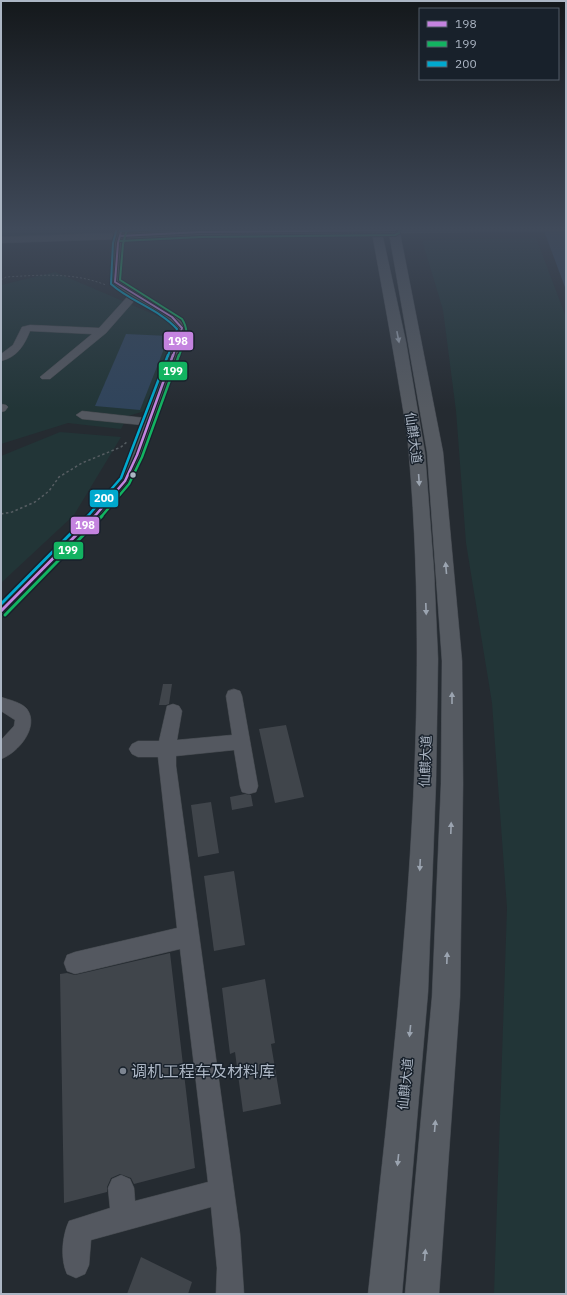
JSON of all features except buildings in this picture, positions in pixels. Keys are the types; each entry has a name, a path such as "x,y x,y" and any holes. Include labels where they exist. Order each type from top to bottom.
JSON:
{"main road":[{"name":"仙麒大道","path":"385,1294 414,992 425,780 428,659 425,571 417,452 399,342 392,288"},
{"name":"仙麒大道","path":"398,288 435,452 446,571 452,661 452,784 446,996 422,1294"}],"street":[{"path":"1,611 103,507 125,481 137,455 144,421 182,328 177,320 131,298 122,288"},
{"path":"46,377 102,331 131,298"},
{"path":"1,358 9,356 14,352 26,329 102,331"},
{"path":"82,415 144,421"},
{"path":"234,696 249,786"},
{"path":"1,704 21,714 23,720 19,732 1,751"},
{"path":"174,711 168,734 167,766 221,1190 230,1268 230,1294"},
{"path":"138,749 167,749 242,742"},
{"path":"75,963 189,936"},
{"path":"121,1188 124,1217"},
{"path":"76,1266 78,1230 221,1190"}],"path":[{"path":"113,288 131,298"},
{"path":"1,514 12,512 35,502 49,491 59,477 82,463 121,447 130,440 144,421"}],"shaded area":[{"path":"1,288 93,288 174,323 175,333 145,411 128,416 121,429 68,423 1,444"},
{"path":"437,288 555,288 566,317 566,1294 494,1294 507,908 492,703 466,543 456,411 443,310"},
{"path":"60,432 121,437 74,515 1,583 1,456"}],"water":[{"path":"126,334 169,336 140,410 95,406"}],"transit line":[{"name":"200","path":"1,604 99,504 121,478 132,453 176,333 177,329 164,317 116,288"},
{"name":"198","path":"1,611 103,507 125,481 137,455 182,328 172,317 125,288"},
{"name":"199","path":"5,615 107,511 129,484 142,457 186,336 187,327 182,319 133,288"}],"place":[{"name":"调机工程车及材料库","path":"123,1071"}]}
